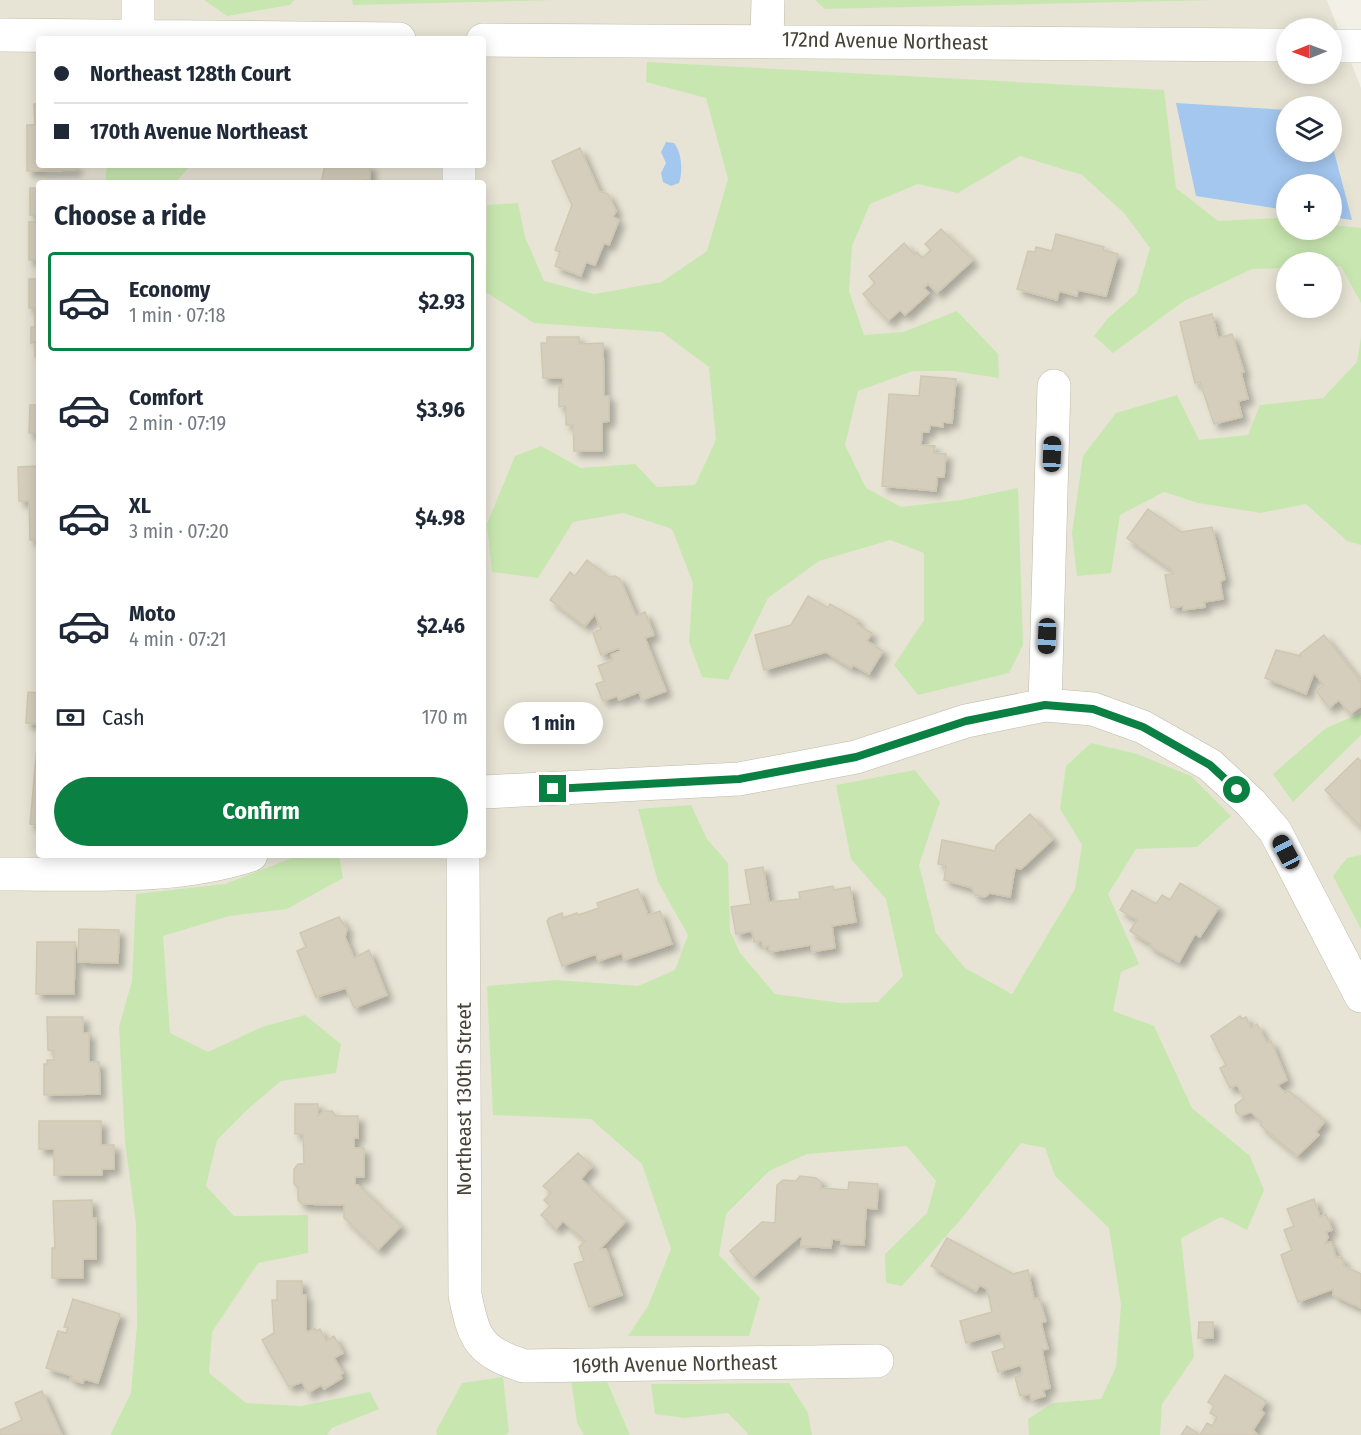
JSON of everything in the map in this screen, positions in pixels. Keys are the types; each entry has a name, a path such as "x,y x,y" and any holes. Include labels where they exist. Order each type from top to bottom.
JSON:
{"street":[{"path":"138,0 138,34"},
{"path":"767,40 768,0"},
{"path":"0,34 242,36"},
{"name":"172nd Avenue Northeast","path":"486,40 1276,45"},
{"path":"1342,46 1361,46"},
{"path":"1045,705 1054,386"},
{"path":"486,792 739,779 856,757 966,721 1045,705 1093,709 1143,727 1210,765 1251,802 1275,831 1361,996"},
{"path":"0,874 144,873 188,869 238,858"},
{"name":"Northeast 130th Street","path":"463,858 465,1295 478,1342"},
{"name":"169th Avenue Northeast","path":"478,1342 501,1359 524,1366 878,1361"}],"shaded area":[{"path":"0,0 1327,0 1334,18 1276,18 1276,84 1342,84 1342,39 1361,88 1361,1435 0,1435"}],"green space":[{"path":"204,0 294,0 290,5 227,16"},
{"path":"352,0 556,0 353,5"},
{"path":"815,0 1216,0 825,9"},
{"path":"647,62 1164,90 1176,188 1218,221 1276,218 1276,240 1342,240 1342,226 1361,228 1361,303 1342,268 1342,252 1276,252 1276,268 1252,269 1184,301 1113,353 1094,336 1108,318 1137,293 1150,248 1124,213 1082,175 1020,156 958,193 918,184 870,204 852,246 849,291 864,335 903,332 957,311 998,354 999,378 953,371 913,371 858,391 845,445 866,488 901,507 961,500 1018,488 1023,645 1009,673 918,695 894,665 924,620 924,553 890,540 819,561 768,598 728,680 702,677 689,642 693,583 672,529 623,513 573,522 538,578 492,572 487,524 515,456 541,446 581,468 635,464 657,487 695,485 716,440 709,367 662,332 534,323 486,292 487,205 518,203 525,237 544,281 594,294 662,282 707,251 728,179 706,98 646,82"},
{"path":"107,168 188,168 178,180 105,180"},
{"path":"1361,337 1361,545 1347,541 1306,504 1261,513 1198,503 1164,492 1120,515 1111,573 1077,576 1072,533 1083,456 1116,413 1177,395 1199,440 1248,435 1260,405 1323,398 1357,362"},
{"path":"1361,713 1361,735 1293,802 1273,774 1326,728"},
{"path":"1091,743 1137,754 1191,776 1231,816 1197,847 1136,849 1108,894 1139,964 1121,972 1113,1011 1154,1026 1192,1108 1250,1156 1264,1190 1247,1230 1221,1217 1181,1238 1194,1357 1162,1404 1160,1435 1029,1435 1028,1419 1053,1403 1101,1399 1116,1367 1121,1305 1109,1228 1055,1176 1045,1148 1021,1143 962,1218 902,1286 886,1283 885,1254 927,1213 936,1181 907,1146 807,1154 769,1171 726,1214 719,1255 760,1298 749,1336 628,1336 648,1306 671,1249 642,1164 591,1119 493,1115 487,986 557,980 638,986 675,970 688,935 658,882 638,809 691,805 707,839 728,863 730,931 740,953 775,994 841,1003 878,1002 903,976 886,899 851,859 836,785 915,770 940,802 919,865 936,933 965,968 1012,994 1075,889 1082,845 1060,809 1066,766"},
{"path":"1361,855 1361,929 1333,876 1347,858"},
{"path":"292,858 340,858 343,878 287,909 229,916 163,936 170,1033 208,1052 262,1027 305,1015 341,1044 336,1073 281,1081 249,1108 217,1140 206,1186 234,1216 308,1215 308,1253 258,1263 212,1332 209,1373 246,1403 301,1406 370,1392 379,1409 332,1428 327,1435 110,1435 131,1393 137,1325 136,1224 125,1142 119,1027 132,981 136,894 225,884"},
{"path":"503,1377 509,1432 505,1435 437,1435 436,1431 462,1383"},
{"path":"605,1377 630,1435 584,1435 577,1423 571,1379"},
{"path":"789,1383 808,1413 812,1435 749,1435 728,1413 685,1418 655,1414 651,1384"}],"water":[{"path":"1176,103 1276,109 1276,162 1337,162 1340,174 1276,174 1276,208 1196,196"},
{"path":"666,142 674,143 681,163 679,183 671,186 663,182 661,173 666,163 661,152"},
{"path":"1342,182 1352,220 1342,218"}],"building":[{"path":"34,104 36,104 36,168 76,168 76,170 27,171 27,125 35,125"},
{"path":"580,148 599,191 608,194 616,211 613,217 619,220 609,245 604,243 595,265 586,262 581,276 555,266 560,252 555,250 572,205 552,161"},
{"path":"324,168 370,168 370,180 322,180"},
{"path":"30,188 36,188 36,215 30,215"},
{"path":"29,222 36,222 36,260 29,260"},
{"path":"941,229 973,260 937,293 928,284 924,288 929,293 905,315 900,310 888,321 863,294 875,283 869,276 904,243 915,255 917,252 922,258 931,250 925,244"},
{"path":"1056,234 1104,247 1103,250 1118,254 1106,296 1078,290 1077,296 1059,291 1057,300 1017,289 1028,251 1035,252 1036,247 1052,251"},
{"path":"29,279 36,279 36,357 35,342 31,343 31,327 35,327 35,308 29,308"},
{"path":"1212,314 1218,338 1232,334 1244,372 1241,373 1248,399 1238,401 1242,417 1214,424 1200,382 1195,383 1180,322"},
{"path":"547,337 579,337 579,344 603,343 604,396 609,396 609,421 602,422 602,451 574,451 573,425 566,425 566,406 559,407 559,387 563,387 563,378 543,378 541,343 547,343"},
{"path":"921,376 956,379 952,423 943,422 943,427 930,425 929,432 922,432 921,445 935,446 934,453 946,454 944,477 937,477 936,491 882,486 889,394 919,396"},
{"path":"30,405 36,405 36,433 29,433"},
{"path":"36,466 36,540 30,540 29,501 19,501 18,467"},
{"path":"1148,509 1181,532 1212,527 1225,579 1220,582 1223,599 1204,602 1205,607 1183,610 1183,606 1171,608 1165,575 1173,574 1172,570 1127,538"},
{"path":"587,560 609,577 615,576 620,579 636,616 645,612 654,635 645,638 666,691 642,700 639,692 619,700 617,696 603,701 596,684 604,681 598,666 613,660 611,655 620,651 619,648 601,655 593,633 601,629 595,614 585,626 550,600 570,572 575,576"},
{"path":"808,596 828,608 830,604 858,620 856,624 872,633 867,641 883,651 869,674 853,665 851,668 826,652 764,670 755,635 791,625"},
{"path":"1324,635 1361,682 1361,706 1350,714 1339,700 1329,708 1316,691 1324,685 1314,673 1306,694 1265,678 1276,650 1301,656 1300,654"},
{"path":"28,692 36,693 36,724 26,723"},
{"path":"36,758 36,825 30,824"},
{"path":"1358,758 1361,761 1361,827 1325,790"},
{"path":"1030,814 1053,839 1021,869 1015,868 1010,897 990,893 985,897 975,895 972,888 944,880 946,866 938,864 942,840 995,851 996,846"},
{"path":"763,867 769,902 800,899 799,892 833,886 834,890 850,887 856,922 832,926 835,948 812,952 811,945 770,952 769,946 763,947 762,941 754,942 752,931 736,934 731,907 751,904 745,870"},
{"path":"1180,883 1219,907 1200,937 1195,934 1179,962 1149,946 1151,944 1130,931 1137,920 1120,910 1132,890 1156,904 1162,895 1170,900"},
{"path":"638,889 648,915 660,911 672,944 624,960 622,953 598,961 596,954 562,966 547,921 549,918 562,913 563,918 577,913 578,915 599,908 597,903"},
{"path":"339,917 347,929 345,937 354,958 369,950 387,995 354,1008 346,988 316,997 297,951 306,947 300,933"},
{"path":"79,929 119,930 118,963 78,962"},
{"path":"37,942 75,942 74,994 36,994"},
{"path":"1240,1016 1242,1019 1246,1017 1251,1028 1257,1024 1267,1043 1271,1041 1287,1080 1278,1085 1280,1088 1286,1093 1288,1090 1325,1121 1316,1132 1319,1135 1297,1156 1260,1125 1262,1122 1251,1112 1240,1116 1236,1112 1235,1105 1244,1098 1237,1085 1230,1088 1220,1068 1226,1065 1211,1036"},
{"path":"47,1017 83,1017 83,1033 89,1033 89,1062 99,1062 100,1094 44,1095 44,1064 47,1064 47,1060 54,1060 54,1051 48,1050"},
{"path":"295,1104 318,1104 318,1116 323,1111 332,1111 336,1116 358,1116 358,1138 354,1138 354,1148 364,1148 364,1177 355,1177 355,1185 358,1185 401,1226 378,1250 344,1218 344,1205 302,1204 298,1200 298,1188 294,1184 294,1169 298,1164 304,1164 303,1134 295,1134"},
{"path":"39,1121 101,1121 101,1145 114,1145 114,1169 102,1169 102,1175 54,1175 54,1149 39,1149"},
{"path":"578,1153 592,1166 581,1179 626,1221 600,1249 606,1249 622,1295 589,1307 574,1264 584,1261 579,1247 585,1241 563,1221 556,1229 541,1215 550,1206 544,1200 551,1193 543,1186"},
{"path":"800,1176 816,1178 821,1182 821,1188 848,1190 849,1182 878,1184 877,1209 866,1208 864,1245 841,1244 841,1240 832,1239 831,1248 801,1246 802,1237 799,1237 753,1277 730,1251 762,1222 775,1223 777,1185 783,1180 796,1181"},
{"path":"1314,1199 1320,1217 1326,1214 1332,1230 1326,1232 1328,1237 1325,1244 1331,1242 1336,1257 1342,1258 1344,1266 1361,1274 1361,1308 1333,1295 1333,1289 1298,1302 1281,1255 1292,1250 1284,1230 1294,1226 1287,1209"},
{"path":"92,1200 92,1218 96,1218 96,1259 83,1259 83,1278 52,1278 52,1248 55,1248 53,1201"},
{"path":"947,1238 1013,1274 1028,1270 1034,1299 1039,1298 1046,1321 1041,1323 1048,1349 1042,1350 1050,1388 1043,1390 1045,1396 1031,1400 1030,1394 1020,1396 1015,1377 1023,1374 1021,1365 998,1372 992,1352 1005,1348 1000,1333 966,1343 960,1321 992,1312 987,1289 980,1285 976,1291 931,1266"},
{"path":"277,1281 302,1281 302,1295 306,1295 306,1330 308,1332 315,1328 316,1331 320,1329 326,1341 334,1336 343,1353 334,1358 343,1373 340,1375 342,1378 324,1389 321,1385 308,1393 302,1382 289,1387 262,1340 274,1333 272,1300 277,1300"},
{"path":"73,1299 120,1314 98,1383 84,1379 83,1383 70,1379 72,1376 46,1368 58,1331 66,1333 68,1328 64,1327"},
{"path":"1199,1322 1213,1322 1213,1338 1198,1338"},
{"path":"1225,1375 1266,1401 1261,1410 1264,1413 1253,1430 1258,1435 1200,1435 1207,1423 1212,1426 1217,1417 1210,1413 1214,1406 1208,1402"},
{"path":"42,1391 62,1435 0,1435 0,1430 22,1420 15,1403"},
{"path":"1187,1426 1200,1435 1181,1435"}],"route":[{"path":"553,789 739,779 856,757 966,721 1045,705 1093,709 1143,727 1210,765 1237,790"}]}
